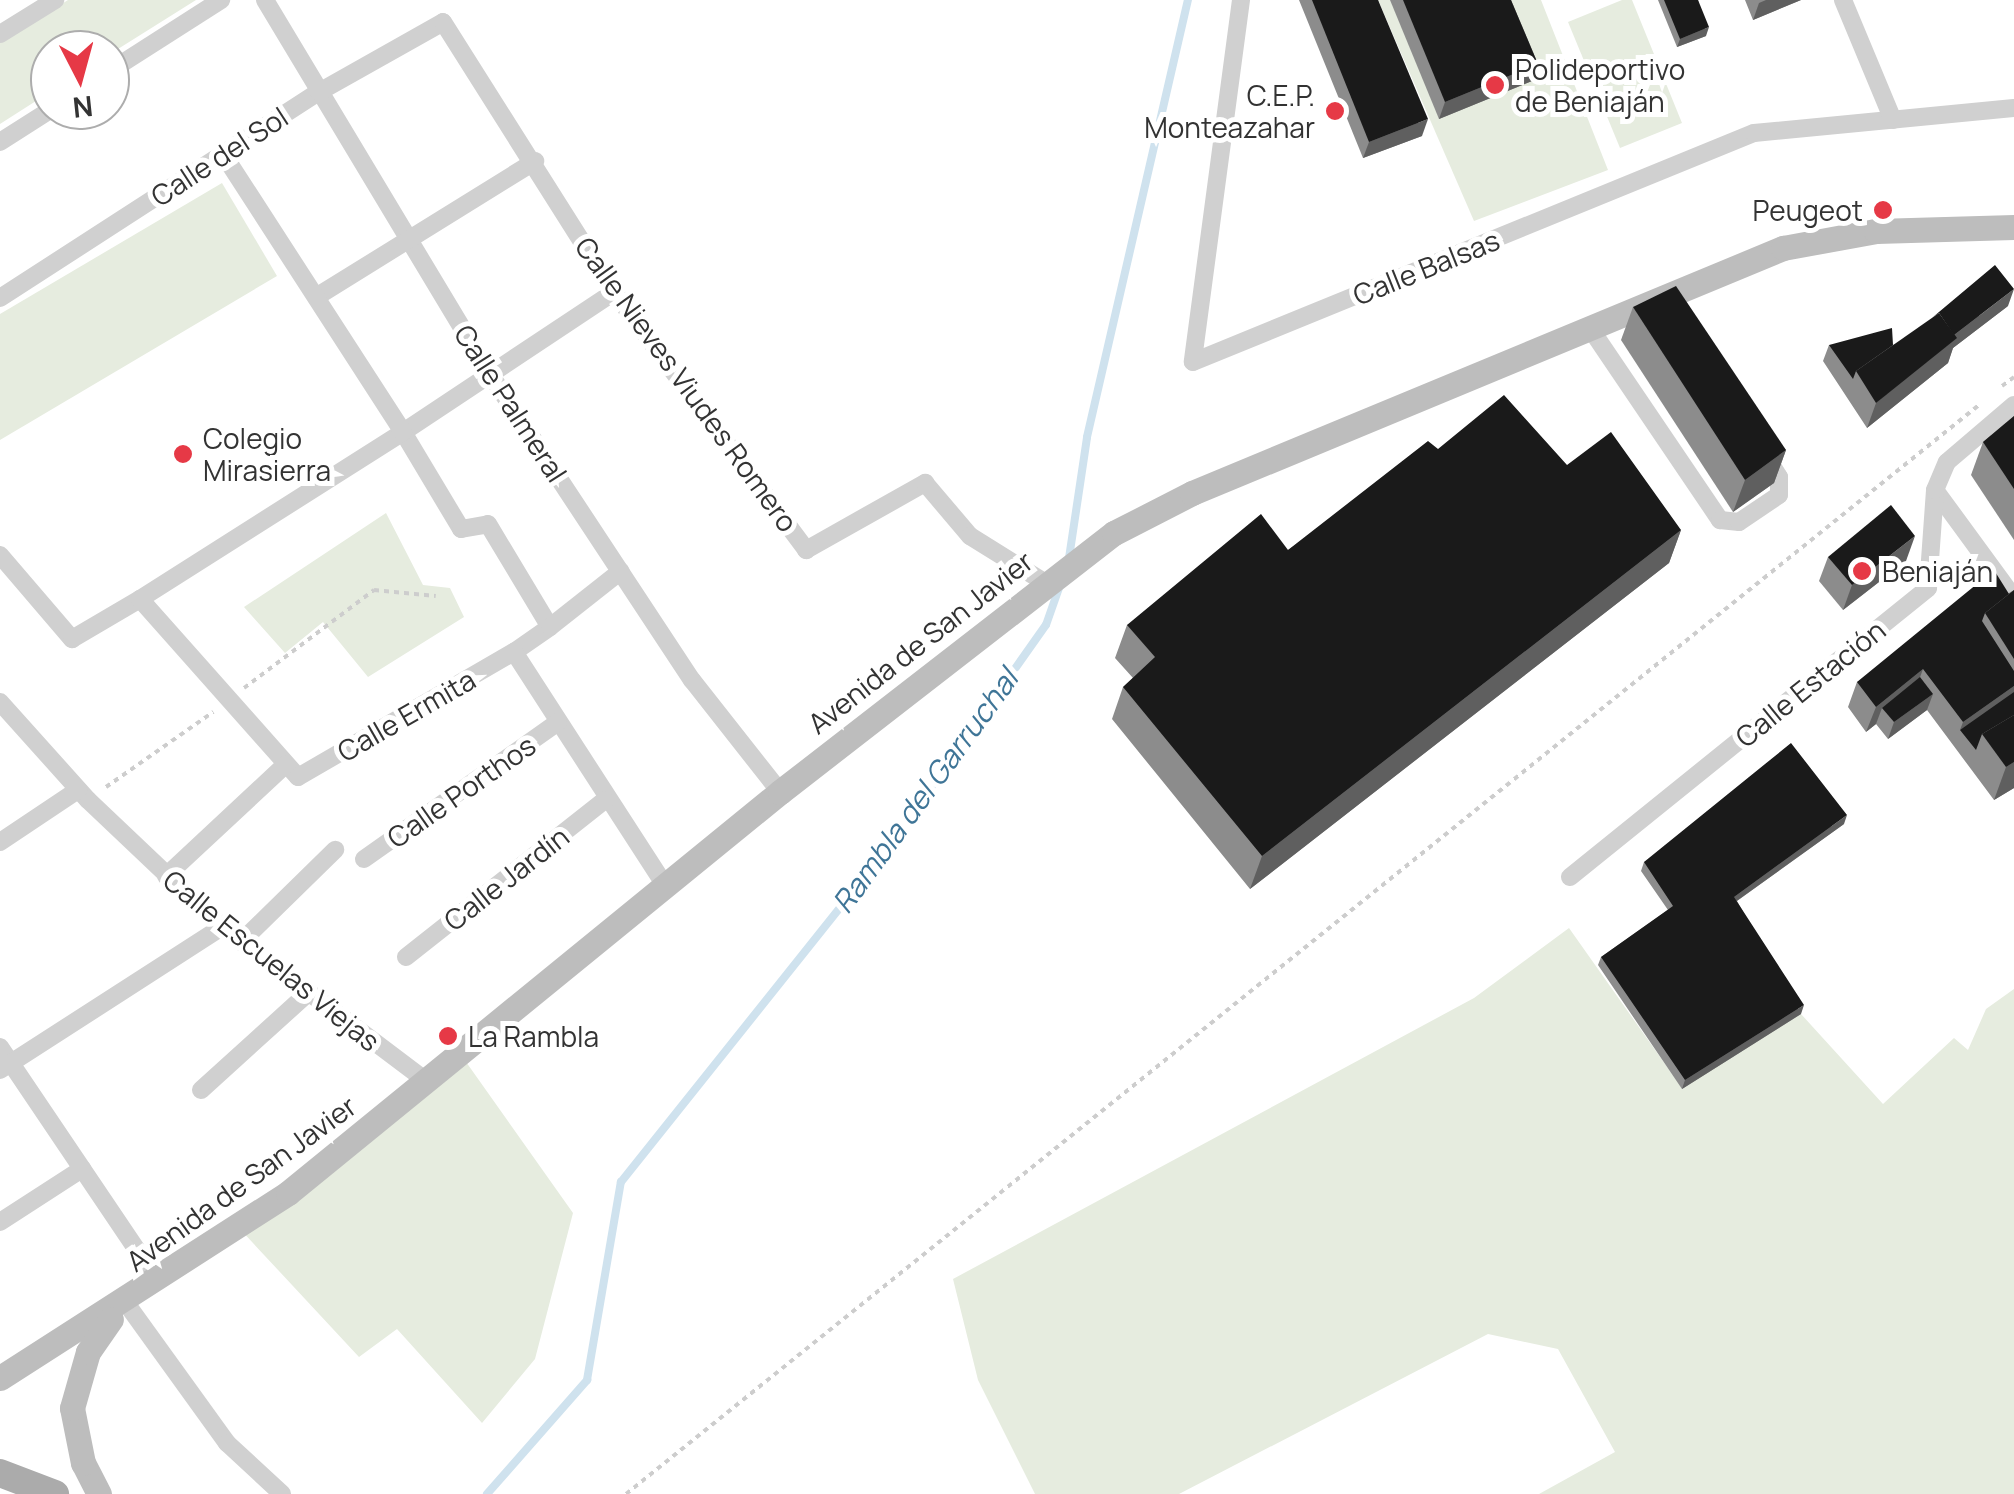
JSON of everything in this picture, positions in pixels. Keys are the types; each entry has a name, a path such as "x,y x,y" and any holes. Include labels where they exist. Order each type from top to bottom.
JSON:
{"main road":[{"name":"Avenida de San Javier","path":"0,1378 126,1303 288,1193 1044,582 1155,510 1590,328 1668,305 1814,240 1914,228 2014,227"},
{"path":"99,1494 83,1463 72,1408 88,1352 126,1303"},
{"path":"0,1473 55,1494"}],"street":[{"path":"0,34 54,0"},
{"path":"130,58 221,0"},
{"name":"Calle Palmeral","path":"265,0 411,236 490,374 692,680 780,792"},
{"name":"Calle Balsas","path":"1241,0 1192,362 1754,133 2014,108"},
{"path":"1843,0 1893,120"},
{"name":"Calle del Sol","path":"0,298 319,92 443,22"},
{"name":"Calle Nieves Viudes Romero","path":"443,22 535,161 614,292 806,550 926,483 970,536 1044,582"},
{"path":"0,142 30,123"},
{"path":"223,154 403,432 460,530 488,524 550,627"},
{"path":"316,297 535,161"},
{"path":"0,555 72,638 403,432 614,292"},
{"path":"1590,328 1720,520 1739,522 1778,495 1780,477 1751,432"},
{"name":"Calle Estación","path":"1570,877 1928,588 1935,490 1947,462 2014,406"},
{"path":"1935,490 2014,598"},
{"name":"Calle Ermita","path":"166,876 291,771 514,652 621,571"},
{"path":"140,599 291,771"},
{"path":"514,652 605,800 666,885"},
{"name":"Calle Escuelas Viejas","path":"3,711 83,795 222,926 426,1081"},
{"name":"Calle Porthos","path":"364,859 558,722"},
{"path":"0,842 83,795"},
{"name":"Calle Jardín","path":"406,957 605,800"},
{"path":"241,942 335,850"},
{"path":"158,1281 4,1060 222,926"},
{"path":"201,1090 308,993"},
{"path":"0,1222 82,1169"},
{"path":"126,1303 227,1443 282,1494"}],"path":[{"path":"1998,389 2014,377"},
{"path":"626,1494 1983,402"},
{"path":"83,795 229,700 374,590 436,596"}],"shaded area":[{"path":"68,0 196,0 130,41 130,30 30,30 30,105 0,124 0,43"},
{"name":"Polideportivo de Beniaján","path":"1378,0 1541,0 1608,170 1474,221"},
{"path":"1622,0 1632,0 1682,123 1620,148 1568,22"},
{"path":"222,183 277,276 0,440 0,314"},
{"path":"386,513 423,585 450,588 464,617 368,677 323,622 285,653 244,607"},
{"path":"1569,928 1682,1088 1801,1014 1883,1104 1954,1038 1968,1050 1986,1009 2014,989 2014,1494 1539,1494 1615,1452 1558,1349 1488,1334 1179,1494 1035,1494 978,1380 953,1279 1474,998"},
{"path":"459,1052 573,1213 535,1359 482,1423 397,1329 359,1357 239,1228"}],"building":[{"path":"1312,0 1378,0 1428,119 1369,142"},
{"path":"1403,0 1511,0 1538,64 1445,102"},
{"path":"1664,0 1698,0 1709,27 1680,39"},
{"path":"1995,265 2014,289 1954,335 1939,313 1933,317"},
{"path":"1676,286 1786,450 1745,480 1633,307"},
{"path":"1939,313 1957,338 1876,403 1856,371"},
{"path":"1892,328 1893,345 1856,371 1853,379 1829,345"},
{"path":"1504,395 1567,465 1611,432 1681,530 1262,856 1123,687 1155,657 1127,625 1261,514 1288,550 1428,441 1438,449"},
{"path":"2014,416 2014,489 1983,442"},
{"path":"1891,505 1915,536 1852,585 1828,557"},
{"path":"1994,570 2009,594 1985,613 1982,621 2014,671 2014,686 1963,722 1923,669 1876,707 1857,682"},
{"path":"2014,590 2014,659 1985,613"},
{"path":"1920,677 1933,694 1894,722 1882,708"},
{"path":"2014,692 2014,715 1982,734 1976,750 1960,730"},
{"path":"2014,715 2014,762 2006,767 1982,734"},
{"path":"1791,743 1847,815 1734,897 1804,1005 1685,1080 1601,957 1673,906 1644,862"}],"waterway":[{"name":"Rambla del Garruchal","path":"1069,558 1087,437 1188,0"},
{"name":"Rambla del Garruchal","path":"487,1494 587,1380 621,1182 892,843 1046,625 1060,585"}],"place":[{"name":"Polideportivo de Beniaján","path":"1495,85"},
{"name":"C.E.P. Monteazahar","path":"1335,111"},
{"name":"Peugeot","path":"1883,210"},
{"name":"Colegio Mirasierra","path":"183,454"},
{"name":"Beniaján","path":"1862,571"},
{"name":"La Rambla","path":"448,1036"}]}
